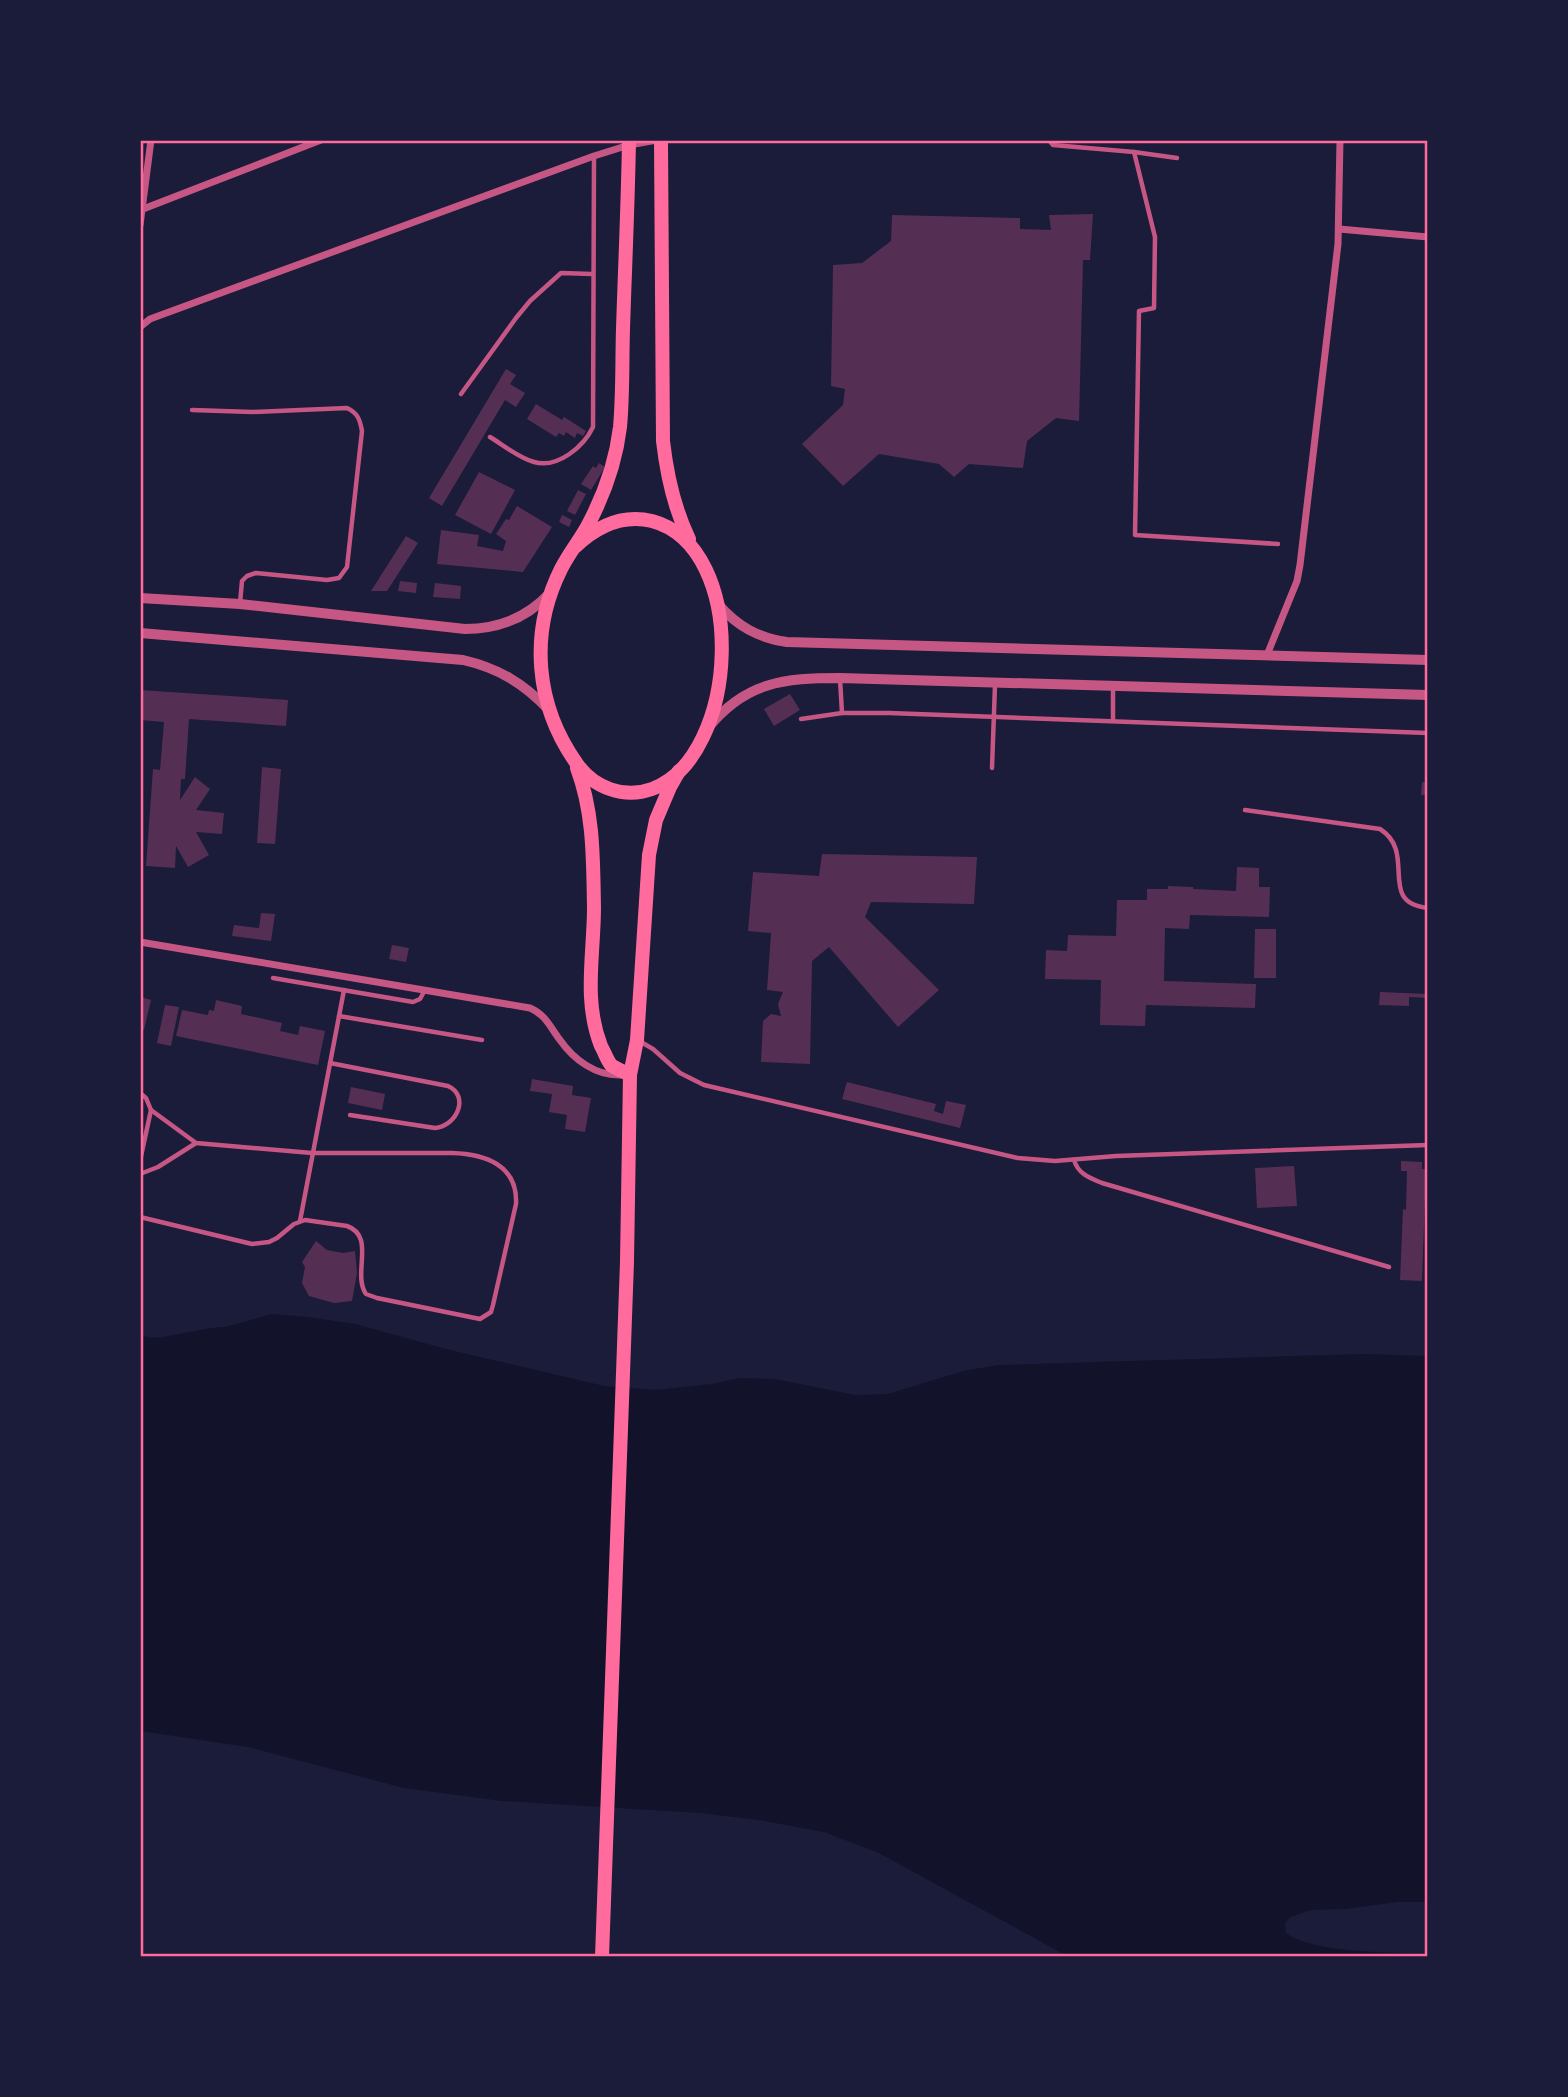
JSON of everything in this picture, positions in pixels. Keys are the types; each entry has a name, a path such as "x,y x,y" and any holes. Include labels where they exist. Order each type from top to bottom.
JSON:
{"main road":[{"path":"603,1957 627,1262 630,1075 637,1040 649,855 656,820 666,795 693,753 713,712 723,659 718,604 703,563 684,527 670,485 663,442 659,140"},
{"path":"629,142 620,426 616,451 604,489 552,591 545,614 540,663 543,687 559,736 583,772 595,782 608,789 639,792 668,781 680,771"},
{"path":"575,547 589,533 606,524 625,519 644,519 663,524 679,533 693,547"},
{"path":"574,760 587,803 592,839 594,911 589,979 592,1015 596,1032 611,1065 630,1075"}],"street":[{"path":"140,225 150,140"},
{"path":"143,209 321,140"},
{"path":"140,327 150,319 629,142 659,140"},
{"path":"1267,655 1291,597 1300,565 1339,229 1340,140"},
{"path":"1339,229 1428,237"},
{"path":"140,598 240,604 479,629 493,627 519,617 537,606 552,591"},
{"path":"718,604 727,615 748,631 787,642 1428,660"},
{"path":"140,632 463,660 510,677 531,692 549,710"},
{"path":"704,733 730,706 764,687 801,678 1428,695"},
{"path":"140,942 425,989 536,1011 546,1018 560,1040 580,1061 607,1075 630,1075"}],"lane":[{"path":"1049,140 1053,145 1177,158"},
{"path":"1134,152 1154,237 1154,308 1139,310 1135,535 1278,544"},
{"path":"490,437 533,462 544,463 576,450 587,439 593,427 594,156"},
{"path":"461,394 530,301 561,273 593,274"},
{"path":"192,410 252,412 347,408 360,419 362,431 347,567 339,578 327,580 256,573 247,576 242,581 240,604"},
{"path":"840,678 842,713"},
{"path":"992,768 995,683"},
{"path":"1112,685 1114,721"},
{"path":"801,719 842,713 889,713 1428,733"},
{"path":"1245,810 1380,829 1392,838 1398,849 1400,889 1405,900 1414,906 1428,908"},
{"path":"273,978 413,1002 420,999 425,989"},
{"path":"300,1221 344,990"},
{"path":"339,1016 482,1040"},
{"path":"637,1040 653,1049 680,1073 704,1084 1018,1158 1055,1161 1116,1156 1428,1144"},
{"path":"330,1063 448,1086 456,1090 459,1099 456,1116 442,1128 350,1115"},
{"path":"140,1093 146,1098 150,1110 140,1161"},
{"path":"140,1217 252,1244 269,1242 300,1221 311,1219 347,1226 358,1232 362,1243 361,1284 366,1294 480,1319 491,1312 516,1204 515,1188 503,1168 480,1157 462,1153 312,1153 196,1143 150,1110"},
{"path":"140,1174 158,1167 196,1143"},
{"path":"1074,1160 1084,1175 1102,1183 1389,1267"}],"shaded area":[{"path":"272,1314 355,1324 446,1349 604,1386 656,1390 739,1378 775,1379 855,1395 888,1394 963,1371 999,1365 1363,1354 1428,1356 1428,1902 1397,1902 1345,1909 1311,1910 1290,1917 1285,1924 1286,1933 1315,1945 1354,1951 1428,1954 1428,1957 1069,1957 877,1852 824,1832 701,1813 502,1801 404,1788 248,1747 140,1731 140,1336 158,1338 225,1327"}],"building":[{"path":"1093,214 1090,260 1083,260 1079,421 1056,418 1027,441 1023,468 969,464 954,477 939,464 879,454 843,486 802,444 843,405 845,389 831,386 833,265 862,263 891,241 892,215 1020,218 1020,229 1051,230 1049,215"},
{"path":"506,369 516,375 510,384 525,393 516,407 505,400 442,506 429,498"},
{"path":"536,404 586,431 583,436 577,433 575,438 566,432 564,436 559,433 556,437 527,419"},
{"path":"599,463 605,467 591,490 581,484 593,466 596,468"},
{"path":"479,472 515,490 491,534 455,515"},
{"path":"578,490 586,494 575,515 567,511"},
{"path":"517,506 552,527 523,572 437,564 441,530 479,535 477,546 503,551 506,541 496,534"},
{"path":"562,515 572,520 569,527 559,522"},
{"path":"406,536 418,543 387,591 371,591"},
{"path":"400,581 417,583 416,593 398,591"},
{"path":"435,583 461,586 460,599 433,597"},
{"path":"140,690 288,700 286,726 189,719 185,779 181,779 180,800 195,777 210,789 196,810 224,813 222,834 196,832 209,855 188,867 176,846 175,868 146,866 153,769 160,770 164,722 140,720"},
{"path":"790,694 800,710 774,726 764,709"},
{"path":"262,767 281,769 275,844 257,843"},
{"path":"1422,782 1428,783 1428,795 1421,795"},
{"path":"822,854 977,857 974,904 871,902 865,917 939,990 898,1027 829,947 812,961 810,1064 761,1062 763,1021 771,1014 781,1016 778,1004 783,992 767,990 771,933 748,931 753,872 819,876"},
{"path":"1237,867 1259,868 1259,887 1270,887 1269,917 1190,915 1189,929 1165,928 1164,981 1256,984 1255,1008 1146,1005 1145,1026 1100,1025 1101,980 1045,979 1046,950 1067,951 1068,935 1116,936 1117,900 1147,900 1147,889 1168,889 1168,886 1236,891"},
{"path":"261,913 275,914 271,941 232,936 234,925 259,928"},
{"path":"1255,929 1276,929 1276,978 1254,978"},
{"path":"392,945 409,948 406,962 389,959"},
{"path":"1380,992 1428,994 1428,998 1409,997 1409,1006 1379,1005"},
{"path":"141,997 151,1000 144,1030 140,1029"},
{"path":"216,1000 242,1006 241,1014 282,1023 280,1031 298,1035 300,1026 325,1031 318,1065 176,1036 182,1010 208,1015 209,1010 214,1011"},
{"path":"165,1005 179,1007 171,1046 157,1043"},
{"path":"532,1079 573,1086 572,1095 591,1098 585,1132 565,1129 567,1115 549,1112 552,1094 530,1091"},
{"path":"847,1082 936,1104 934,1111 943,1114 946,1101 966,1105 960,1128 842,1099"},
{"path":"351,1087 385,1094 382,1110 348,1103"},
{"path":"1401,1161 1422,1162 1422,1169 1426,1169 1422,1281 1400,1280 1407,1171 1401,1171"},
{"path":"1294,1166 1297,1206 1257,1208 1255,1168"},
{"path":"316,1241 327,1250 343,1253 355,1251 357,1273 352,1301 334,1303 309,1296 302,1283 305,1267 302,1262"}]}
